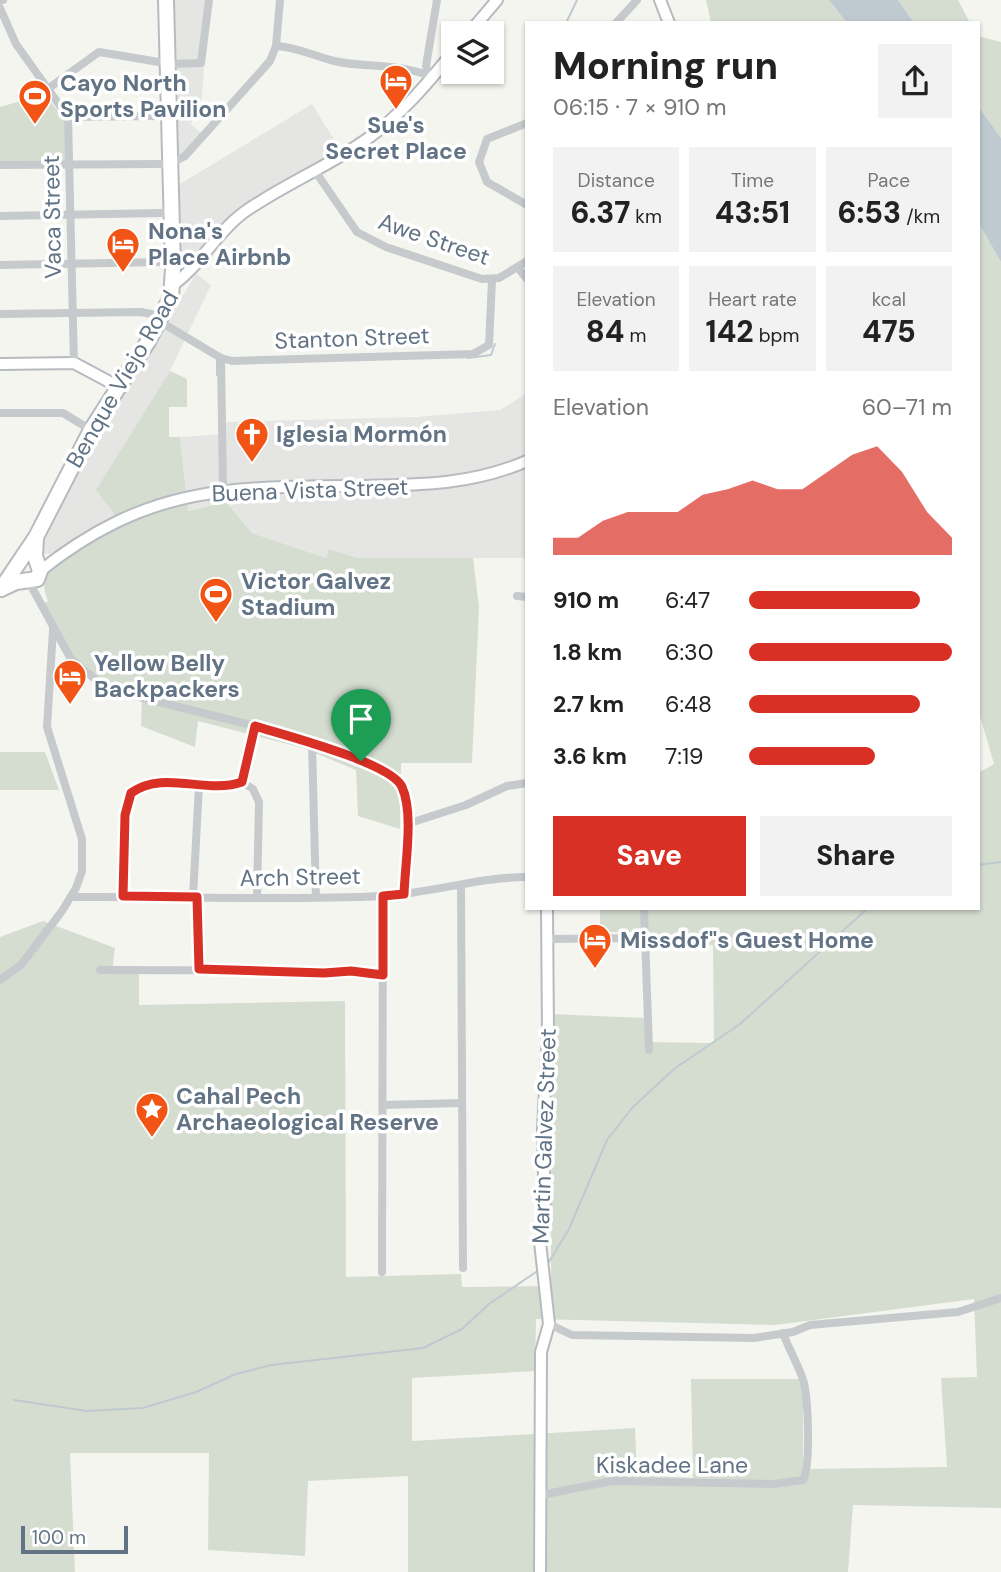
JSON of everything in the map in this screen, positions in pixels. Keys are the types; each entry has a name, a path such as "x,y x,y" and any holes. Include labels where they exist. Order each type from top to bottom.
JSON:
{"highway":[{"path":"157,0 163,63 165,164 161,316"},
{"path":"166,0 160,116 173,285"},
{"name":"Benque Viejo Road","path":"31,570 36,537 91,430 161,316 173,285"},
{"path":"0,590 31,570"}],"main road":[{"path":"479,21 497,0"},
{"path":"660,0 668,21"},
{"name":"Benque Viejo Road","path":"173,285 190,272 230,224 393,120 441,64"},
{"path":"0,364 74,363 119,387"},
{"name":"Buena Vista Street","path":"31,570 62,554 115,520 149,506 223,491 282,486 444,484 484,477 525,462"},
{"name":"Martin Galvez Street","path":"540,1572 541,1352 549,1324 548,1289 540,1242 545,1224 543,1129 548,1033 547,910"}],"street":[{"path":"49,88 99,52 163,63 201,63 209,0"},
{"path":"0,165 165,164 185,156 270,61 276,46 280,0"},
{"path":"276,46 295,48 333,60 389,65 429,77 437,0"},
{"path":"618,21 637,0"},
{"path":"0,8 16,44 68,117 160,116"},
{"name":"Vaca Street","path":"68,117 74,363"},
{"path":"525,124 487,139 479,153 479,162 487,182 525,204"},
{"name":"Awe Street","path":"315,171 345,218 363,236 470,277 492,280 525,263"},
{"path":"0,216 162,213"},
{"path":"0,265 164,262"},
{"path":"518,268 525,277"},
{"name":"Stanton Street","path":"161,316 220,358 232,361 480,353 486,349 491,339 492,280"},
{"path":"0,314 141,312 161,316"},
{"path":"220,358 223,491"},
{"path":"0,413 63,414 91,430"},
{"path":"31,570 53,627 78,668 108,687 255,726 393,774 405,793 407,824 404,894"},
{"path":"517,596 525,597"},
{"path":"0,980 21,965 72,897 82,871 82,839 47,727 53,627"},
{"path":"242,782 255,726"},
{"path":"312,744 316,897"},
{"path":"123,896 125,815 131,793 160,782 226,788 242,782"},
{"path":"242,782 253,789 259,802 257,898"},
{"path":"407,824 466,805 507,786 525,783"},
{"path":"199,969 195,897 200,785"},
{"name":"Arch Street","path":"72,897 383,896 460,887 499,877 525,877"},
{"path":"460,887 463,1268"},
{"path":"382,1272 383,896"},
{"path":"644,910 649,1050"},
{"path":"547,939 647,938"},
{"path":"100,970 199,969 324,973 351,971 383,975"},
{"path":"383,1105 462,1103"},
{"path":"549,1324 559,1331 579,1335 754,1338 833,1322 958,1312 1001,1298"},
{"name":"Kiskadee Lane","path":"541,1495 612,1481 773,1484 803,1480 808,1459 807,1401 803,1381 792,1361 783,1333"}],"shaded area":[{"path":"170,0 209,0 202,97 191,124 202,134 184,155 178,156 175,154"},
{"path":"706,0 829,0 845,21 711,21"},
{"path":"829,0 898,0 913,21 845,21"},
{"path":"898,0 958,0 969,21 913,21"},
{"path":"980,37 1001,42 1001,138 980,109"},
{"path":"45,94 67,123 67,163 0,163 0,107"},
{"path":"312,104 343,154 235,216 181,274 178,272 175,187"},
{"path":"980,109 1001,138 1001,262 980,225"},
{"path":"980,225 1001,262 1001,1508 853,1505 848,1572 408,1572 408,1476 308,1481 305,1556 208,1550 209,1453 70,1453 75,1572 0,1572 0,937 43,921 115,948 112,972 139,973 139,1005 345,1001 346,1277 461,1274 462,1287 551,1286 551,1014 645,1018 645,1042 714,1043 713,945 652,943 650,932 600,932 600,910 980,910 980,772 994,764 980,716","holes":["974,1299 977,1377 941,1378 947,1467 803,1469 803,1379 691,1379 693,1478 637,1475 635,1428 412,1441 412,1378 535,1371 536,1319 775,1325"]},
{"path":"196,274 211,285 170,371 116,516 50,554 39,554 39,545 92,442"},
{"path":"170,371 187,379 187,407 169,407 169,437 180,437 188,511 226,502 252,533 327,558 329,549 358,558 473,558 479,607 472,763 401,763 400,829 358,816 356,770 303,748 198,721 195,747 141,726 142,698 103,685 77,668 58,644 49,627 39,606 48,601 44,587 46,576 64,559 58,550 116,516 96,490"},
{"path":"525,394 525,558 358,558 330,549 328,558 252,533 226,502 188,511 180,437 225,434 227,422 416,417 500,410"},
{"path":"0,752 45,752 59,790 0,790"}],"waterway":[{"path":"567,21 577,0"},
{"path":"468,358 491,355 495,344"},
{"path":"217,359 217,375"},
{"path":"980,865 1001,862"},
{"path":"547,1265 569,1229 607,1140 632,1108 674,1069 740,1024 866,910"},
{"path":"14,1400 87,1411 143,1408 196,1392 236,1374 271,1365 423,1348 462,1329 489,1304 539,1270"}],"place":[{"name":"Sue's Secret Place","path":"396,111"},
{"name":"Cayo North Sports Pavilion","path":"35,126"},
{"name":"Nona's Place Airbnb","path":"123,274"},
{"name":"Iglesia Mormón","path":"252,464"},
{"name":"Victor Galvez Stadium","path":"216,624"},
{"name":"Yellow Belly Backpackers","path":"70,706"},
{"name":"Missdof\"s Guest Home","path":"595,970"},
{"name":"Cahal Pech Archaeological Reserve","path":"152,1139"}],"route":[{"path":"255,726 361,761 393,774 401,783 407,806 404,894 383,896 383,975 351,971 324,973 199,969 197,897 123,896 125,815 127,800 137,788 160,782 226,788 242,782 255,726"}]}
